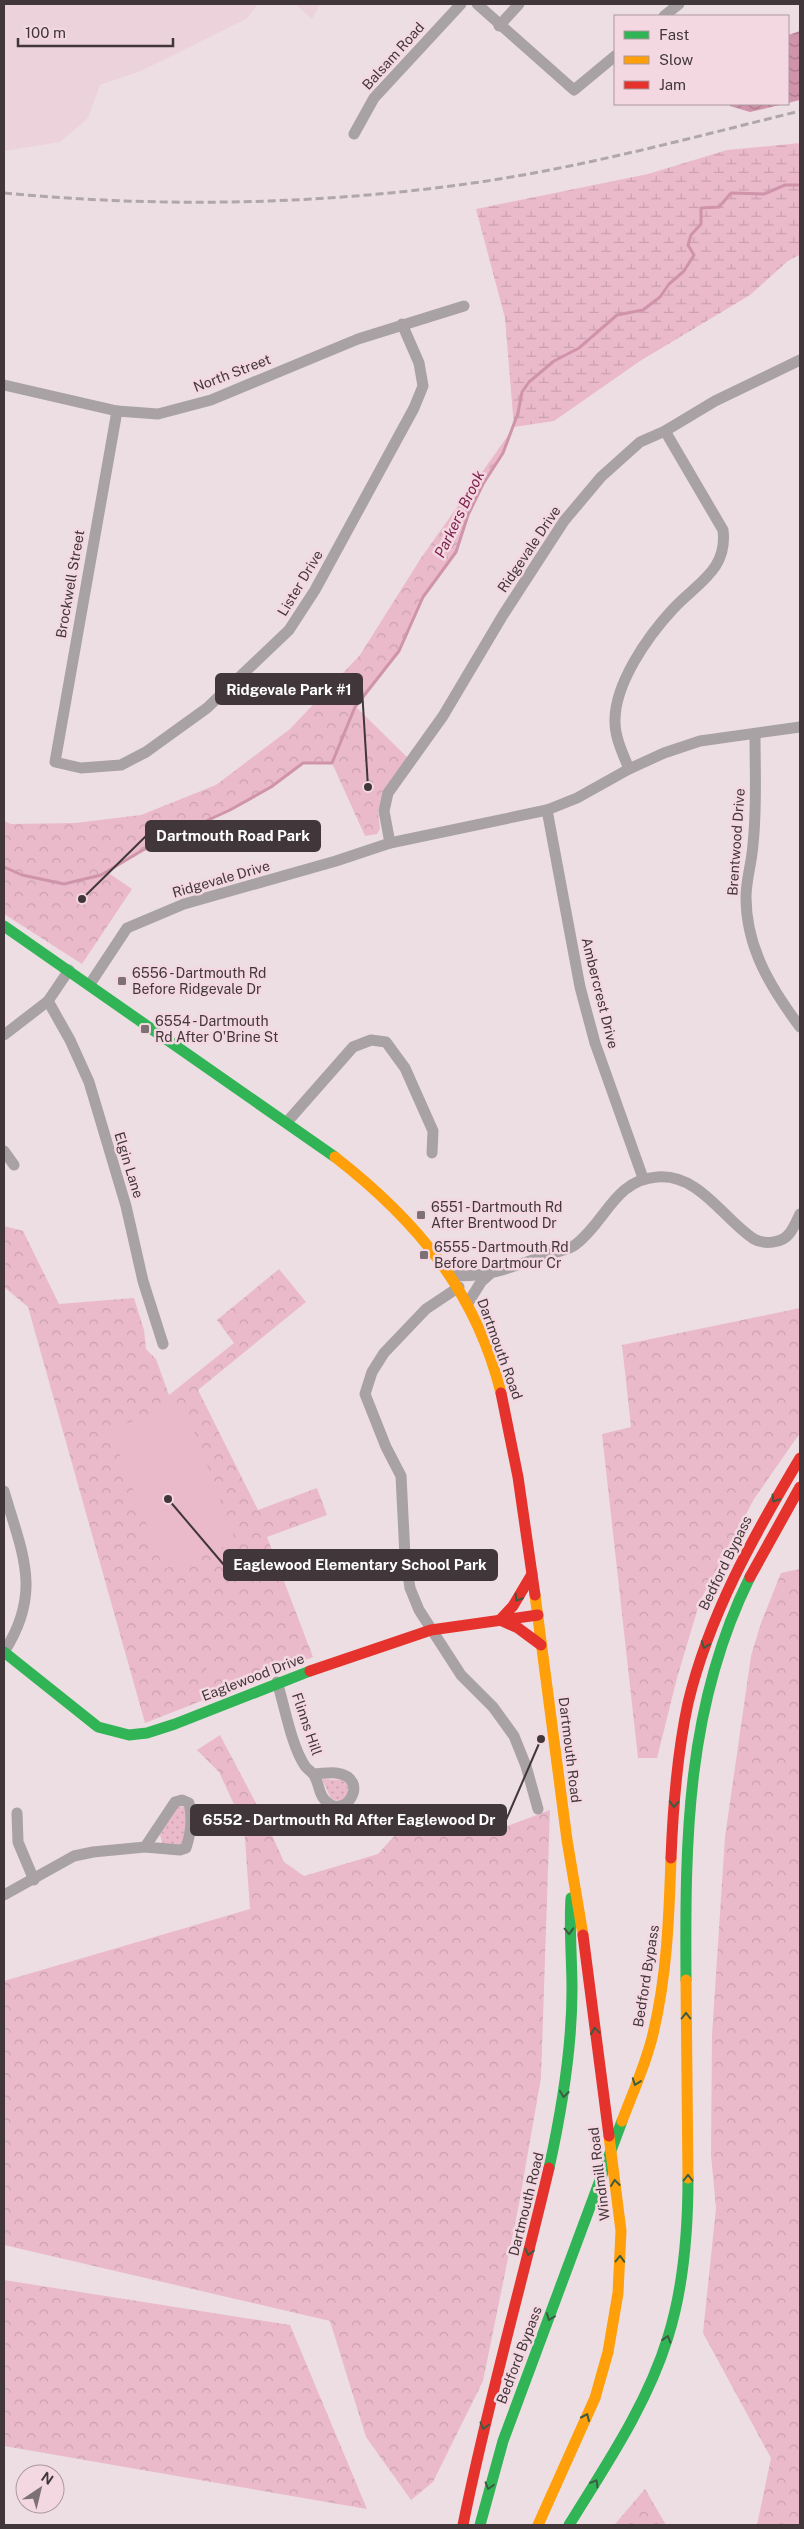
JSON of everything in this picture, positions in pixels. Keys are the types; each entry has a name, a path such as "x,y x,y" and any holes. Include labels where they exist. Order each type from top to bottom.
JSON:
{"main road":[{"name":"Dartmouth Road","path":"4,926 287,1122 358,1174 405,1216 451,1275 468,1303 488,1354 508,1417 538,1615 573,1883 582,1925 607,2114"},
{"name":"Bedford Bypass","path":"480,2525 505,2434 577,2246 652,2036 668,1950 674,1790 682,1733 703,1649 726,1590 768,1509 800,1458"},
{"name":"Bedford Bypass","path":"570,2525 634,2417 655,2373 668,2336 681,2281 688,2218 686,1844 695,1756 702,1713 718,1653 748,1580 800,1487"},
{"path":"532,1574 513,1606 500,1620 518,1628 541,1645"},
{"name":"Eaglewood Drive","path":"4,1652 98,1727 129,1735 147,1733 175,1724 277,1682 432,1630 538,1615"},
{"name":"Dartmouth Road","path":"463,2525 480,2441 521,2286 563,2105 570,2044 572,1990 569,1924 573,1883"},
{"name":"Windmill Road","path":"538,2525 595,2398 608,2352 618,2293 620,2231 607,2114"}],"street":[{"name":"Balsam Road","path":"354,134 365,110 374,98 461,4"},
{"path":"477,4 574,90 614,57"},
{"path":"500,26 519,4"},
{"path":"665,15 679,4"},
{"name":"North Street","path":"4,385 117,411 158,414 212,400 349,343 402,324 464,306"},
{"name":"Lister Drive","path":"55,762 82,768 121,765 146,752 207,708 294,624 414,408 423,386 419,363 402,324"},
{"name":"Ridgevale Drive","path":"390,843 384,812 388,793 443,716 502,615 564,522 601,477 640,442 665,431 715,401 800,360"},
{"name":"Brockwell Street","path":"55,762 117,411"},
{"path":"629,769 618,741 615,722 618,701 628,675 638,655 657,626 709,576 725,546 723,530 665,431"},
{"name":"Ridgevale Drive","path":"90,984 127,928 184,904 336,861 390,843 547,810 577,798 629,769 700,741 800,727"},
{"name":"Brentwood Drive","path":"755,734 754,843 746,896 749,919 753,945 766,978 800,1028"},
{"name":"Ambercrest Drive","path":"547,810 580,986 592,1034 643,1178"},
{"path":"4,1035 48,1001 69,970"},
{"name":"Elgin Lane","path":"48,1001 70,1040 88,1082 126,1206 143,1281 163,1344"},
{"path":"287,1122 353,1046 371,1040 386,1042 405,1068 433,1131 432,1153"},
{"path":"4,1151 14,1165"},
{"path":"451,1275 466,1277 490,1274 574,1246 631,1183 643,1178 662,1176 683,1181 709,1198 756,1240 770,1244 788,1235 800,1214"},
{"path":"468,1303 481,1282 490,1274"},
{"path":"459,1287 426,1309 384,1354 372,1372 365,1394 386,1448 401,1476 405,1556 410,1588 419,1610 461,1675 493,1707 514,1736 526,1766 538,1809"},
{"path":"4,1491 26,1565 27,1588 20,1622 4,1652"},
{"name":"Flinns Hill","path":"277,1682 296,1744 305,1766 313,1774"},
{"path":"4,1895 74,1856 93,1852 145,1847 180,1850 186,1848 191,1834 192,1814 189,1803 182,1800 175,1802 145,1847"},
{"path":"17,1813 18,1842 34,1880"}],"shaded area":[{"path":"4,4 258,4 246,19 141,71 100,85 88,118 60,142 4,151"},
{"path":"295,4 320,4 312,19"}],"green space":[{"path":"800,143 800,255 789,260 750,295 640,361 554,421 514,427 505,318 476,209 648,174 727,150"},
{"path":"514,427 503,453 483,483 468,515 456,552 423,597 399,651 356,707 410,760 378,811 380,829 377,834 365,836 332,763 303,763 271,787 236,807 143,850 107,872 132,889 82,964 4,914 4,821 11,824 75,823 141,815 216,785 290,729 360,655 421,558"},
{"path":"4,1226 23,1231 59,1304 134,1298 144,1330 146,1349 156,1359 169,1395 234,1343 217,1320 279,1269 306,1302 198,1390 258,1510 317,1488 327,1515 267,1537 313,1657 145,1723 28,1307 4,1287"},
{"path":"800,1308 800,1433 754,1499 700,1601 677,1678 657,1758 638,1758 602,1434 631,1427 622,1345"},
{"path":"183,1402 236,1542 164,1569 110,1430"},
{"path":"800,1569 800,2525 757,2525 771,2458 703,2333 716,2208 711,2155 712,2035 725,1837 751,1656 761,1623 781,1573"},
{"path":"214,1663 220,1665 222,1671 220,1677 214,1679 208,1677 206,1671 208,1665"},
{"path":"220,1735 267,1824 284,1862 304,1876 378,1854 399,1831 462,1821 494,1831 550,1810 541,2078 519,2204 483,2381 433,2482 411,2500 366,2437 330,2321 4,2245 4,1981 250,1909 244,1826 219,1772 197,1750"},
{"path":"322,1779 342,1780 348,1785 349,1795 339,1801 331,1799"},
{"path":"177,1806 188,1808 183,1845 163,1845 160,1835"},
{"path":"4,2280 290,2325 367,2509 4,2446"},
{"path":"645,2489 666,2525 615,2525 615,2524"}],"water":[{"path":"800,31 800,100 789,103 789,35"},
{"path":"730,105 780,105 750,112"}],"waterway":[{"name":"Parkers Brook","path":"4,867 22,875 64,884 101,875 143,850 230,810 271,787 303,763 332,763 355,707 399,651 423,597 456,552 468,515 483,484 503,453 518,413 522,392 529,382 554,361 579,348 617,315 643,310 660,297 669,284 684,271 694,255 688,245 691,235 701,224 701,208 719,207 731,193 764,194 785,185 800,185"}],"railway":[{"path":"4,193 123,201 242,202 302,200 421,190 561,168 800,111"}],"traffic: fast":[{"path":"4,926 335,1157"},
{"path":"686,1980 689,1825 701,1724 713,1675 729,1626 750,1577"},
{"path":"4,1652 98,1727 129,1735 147,1733 175,1724 310,1671"},
{"path":"549,2168 562,2102 572,2012 571,1898"},
{"path":"480,2525 503,2441 622,2121"},
{"path":"569,2525 625,2434 649,2387 668,2337 678,2298 684,2258 688,2178"}],"traffic: slow":[{"path":"335,1157 392,1206 417,1232 439,1260 459,1290 476,1322 490,1356 501,1393"},
{"path":"535,1595 567,1840 583,1935"},
{"path":"622,2121 647,2056 658,2012 666,1946 671,1858"},
{"path":"686,1980 688,2178"},
{"path":"538,2525 595,2398 608,2352 618,2293 621,2231 609,2136"}],"traffic: jam":[{"path":"501,1393 518,1477 535,1595"},
{"path":"671,1858 678,1761 688,1703 697,1670 708,1638 735,1576 766,1516 800,1458"},
{"path":"750,1577 800,1487"},
{"path":"532,1574 513,1606 500,1620 518,1628 541,1645"},
{"path":"310,1671 431,1630 538,1615"},
{"path":"583,1935 609,2136"},
{"path":"463,2525 493,2391 549,2168"}],"place":[{"name":"Ridgevale Park #1","path":"368,787"},
{"name":"Dartmouth Road Park","path":"82,899"},
{"name":"6556 - Dartmouth Rd Before Ridgevale Dr","path":"122,981"},
{"name":"6554 - Dartmouth Rd After O'Brine St","path":"145,1029"},
{"name":"6551 - Dartmouth Rd After Brentwood Dr","path":"421,1215"},
{"name":"6555 - Dartmouth Rd Before Dartmour Cr","path":"424,1255"},
{"name":"Eaglewood Elementary School Park","path":"168,1499"},
{"name":"6552 - Dartmouth Rd After Eaglewood Dr","path":"541,1739"}]}
